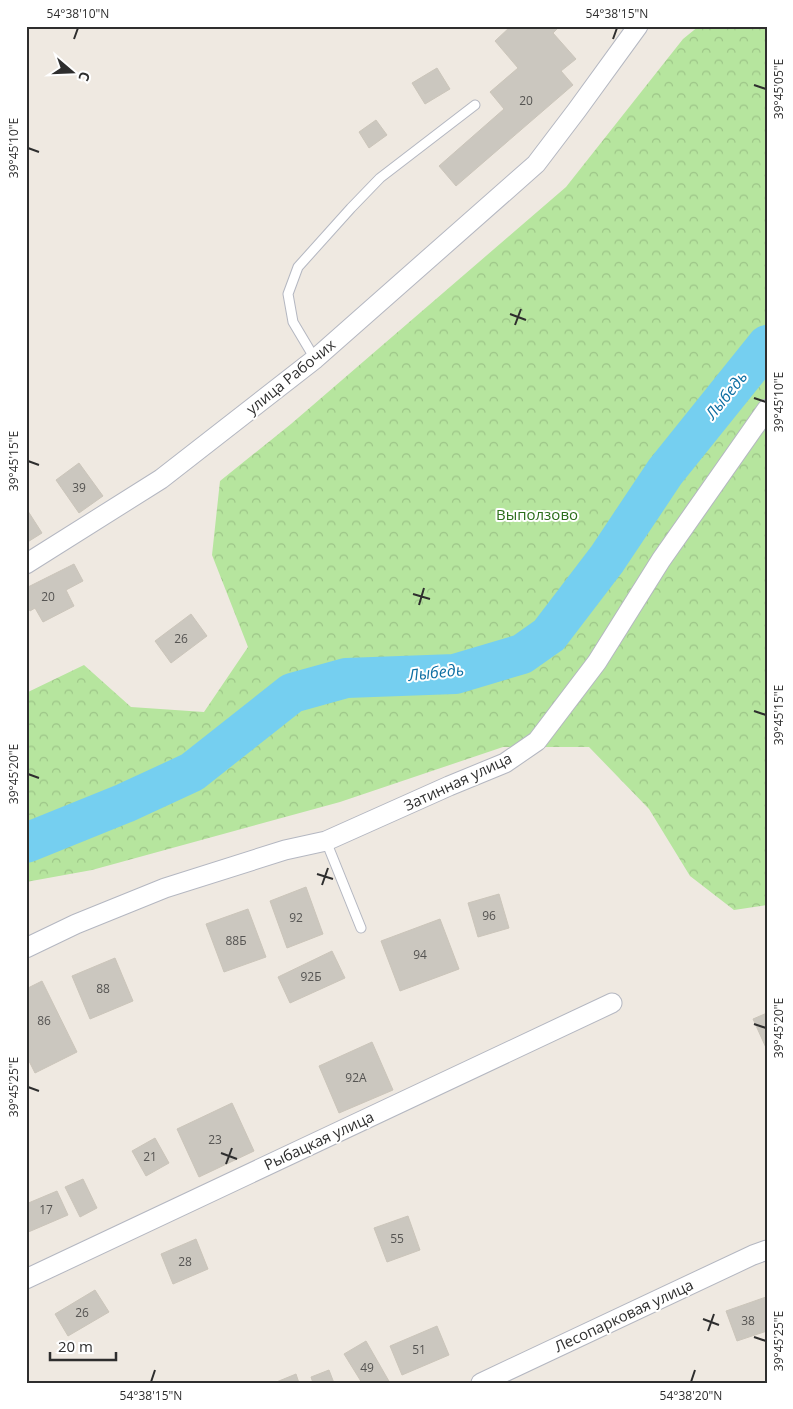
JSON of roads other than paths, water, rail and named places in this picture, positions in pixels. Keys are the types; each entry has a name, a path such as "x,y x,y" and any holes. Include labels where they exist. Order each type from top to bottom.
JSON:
{"street":[{"name":"улица Рабочих","path":"26,564 161,479 315,359 536,164 638,26"},
{"name":"Затинная улица","path":"26,948 76,924 165,888 285,850 326,841 505,763 537,741 597,662 661,560 767,409"},
{"name":"Рыбацкая улица","path":"26,1279 612,1004"},
{"name":"Лесопарковая улица","path":"481,1383 767,1250"}],"lane":[{"path":"315,359 293,322 291,313 288,294 298,267 380,178 475,105"},
{"path":"326,841 361,928"}],"waterway":[{"name":"Лыбедь","path":"26,843 125,803 192,772 292,693 346,678 455,674 522,654 549,635 607,559 665,472 767,345"}],"park label":[{"name":"Выползово","path":"537,515"}]}
